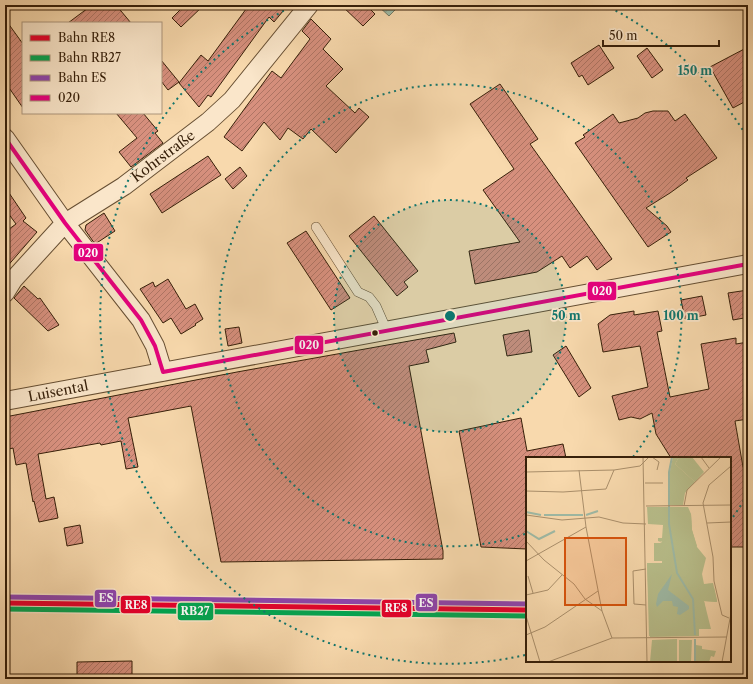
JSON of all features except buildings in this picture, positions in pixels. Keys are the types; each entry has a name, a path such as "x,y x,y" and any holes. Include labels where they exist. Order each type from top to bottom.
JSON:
{"street":[{"name":"Kohrstraße","path":"5,293 13,280 65,223 124,186 208,122 232,100 308,5"},
{"path":"5,138 65,223 141,320 155,346 163,372"},
{"name":"Luisental","path":"5,401 748,264"}],"lane":[{"path":"316,227 358,292 369,297 376,306 387,330"}],"water":[{"path":"377,5 395,5 397,8 389,16"}],"rail line":[{"name":"ES","path":"5,597 526,604"},
{"name":"RE8","path":"5,603 526,610"},
{"name":"RB27","path":"5,609 526,616"}],"transit line":[{"name":"020","path":"5,138 65,223 141,320 155,346 163,372"},
{"name":"020","path":"163,372 748,264"}]}
